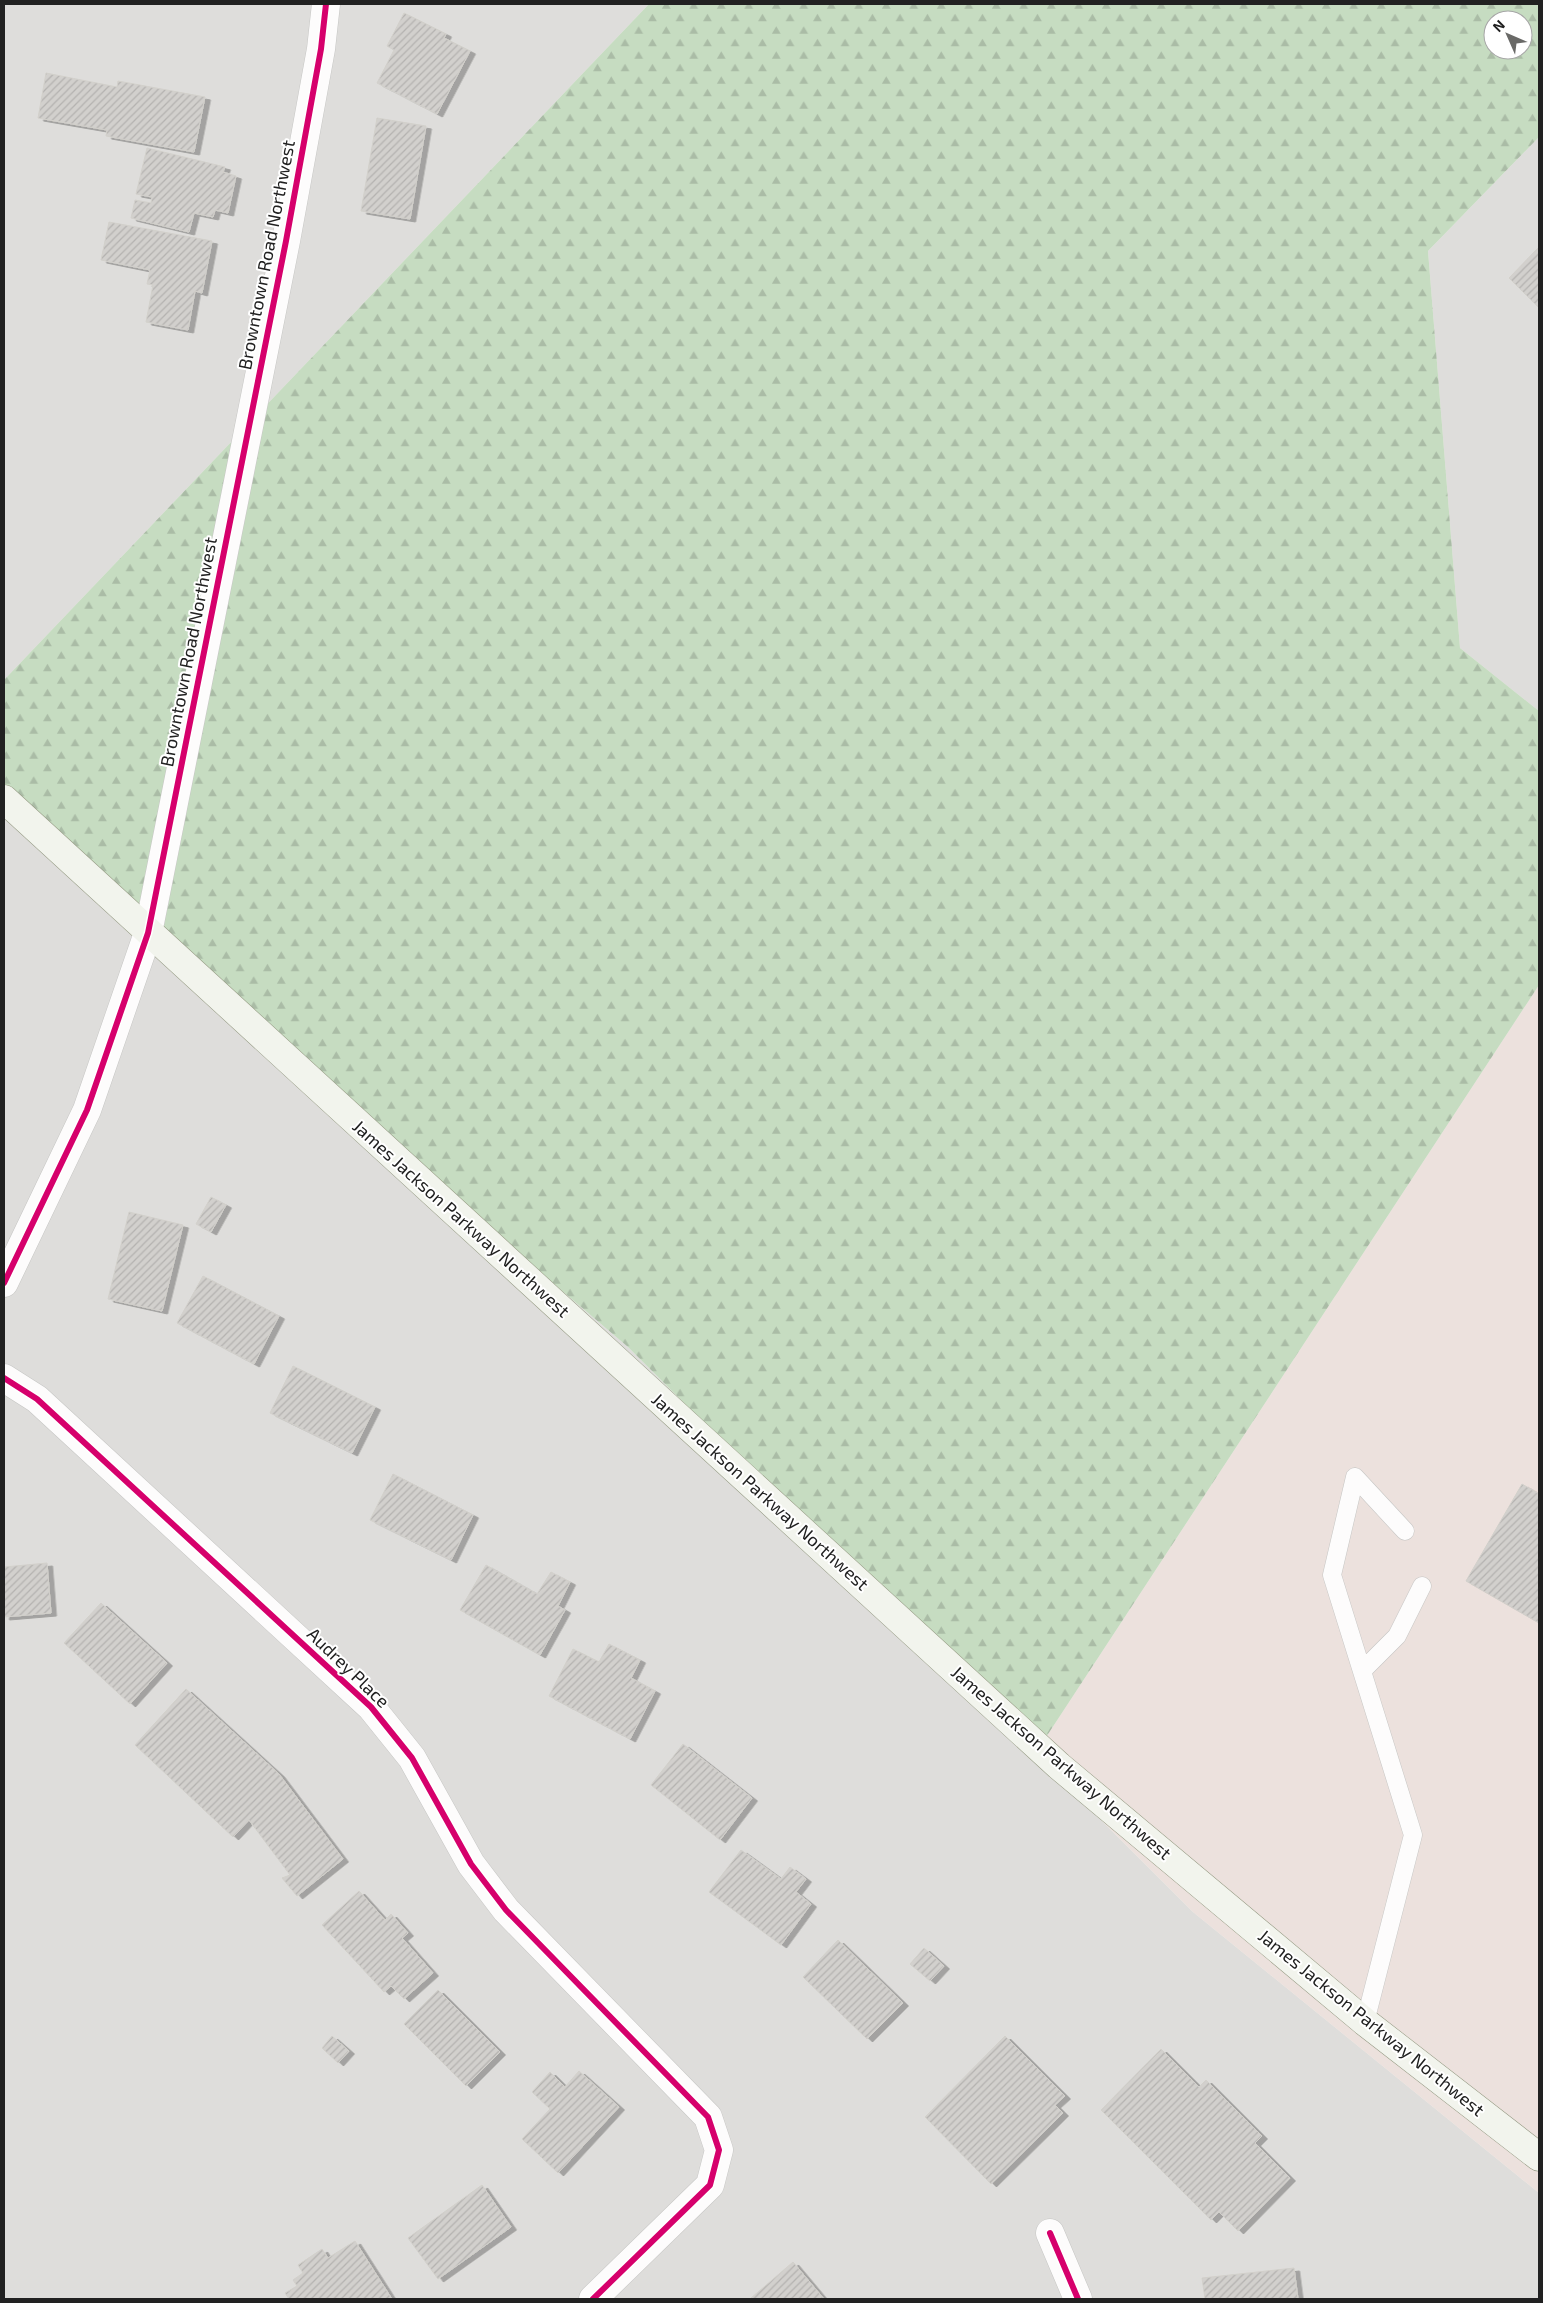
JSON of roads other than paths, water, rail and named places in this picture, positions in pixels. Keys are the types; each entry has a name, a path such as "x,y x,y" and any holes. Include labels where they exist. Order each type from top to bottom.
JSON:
{"main road":[{"name":"James Jackson Parkway Northwest","path":"4,799 148,933 1060,1766 1365,2022 1539,2157"}],"street":[{"name":"Browntown Road Northwest","path":"4,1283 87,1110 148,933 286,241 321,50 326,4"},
{"name":"Audrey Place","path":"4,1378 37,1399 370,1707 412,1758 471,1864 506,1910 708,2116 719,2150 710,2185 599,2298"},
{"path":"1050,2233 1078,2299"}],"lane":[{"path":"1365,2022 1413,1835 1332,1575 1355,1477 1405,1531"},
{"path":"1362,1671 1397,1636 1422,1586"}]}
